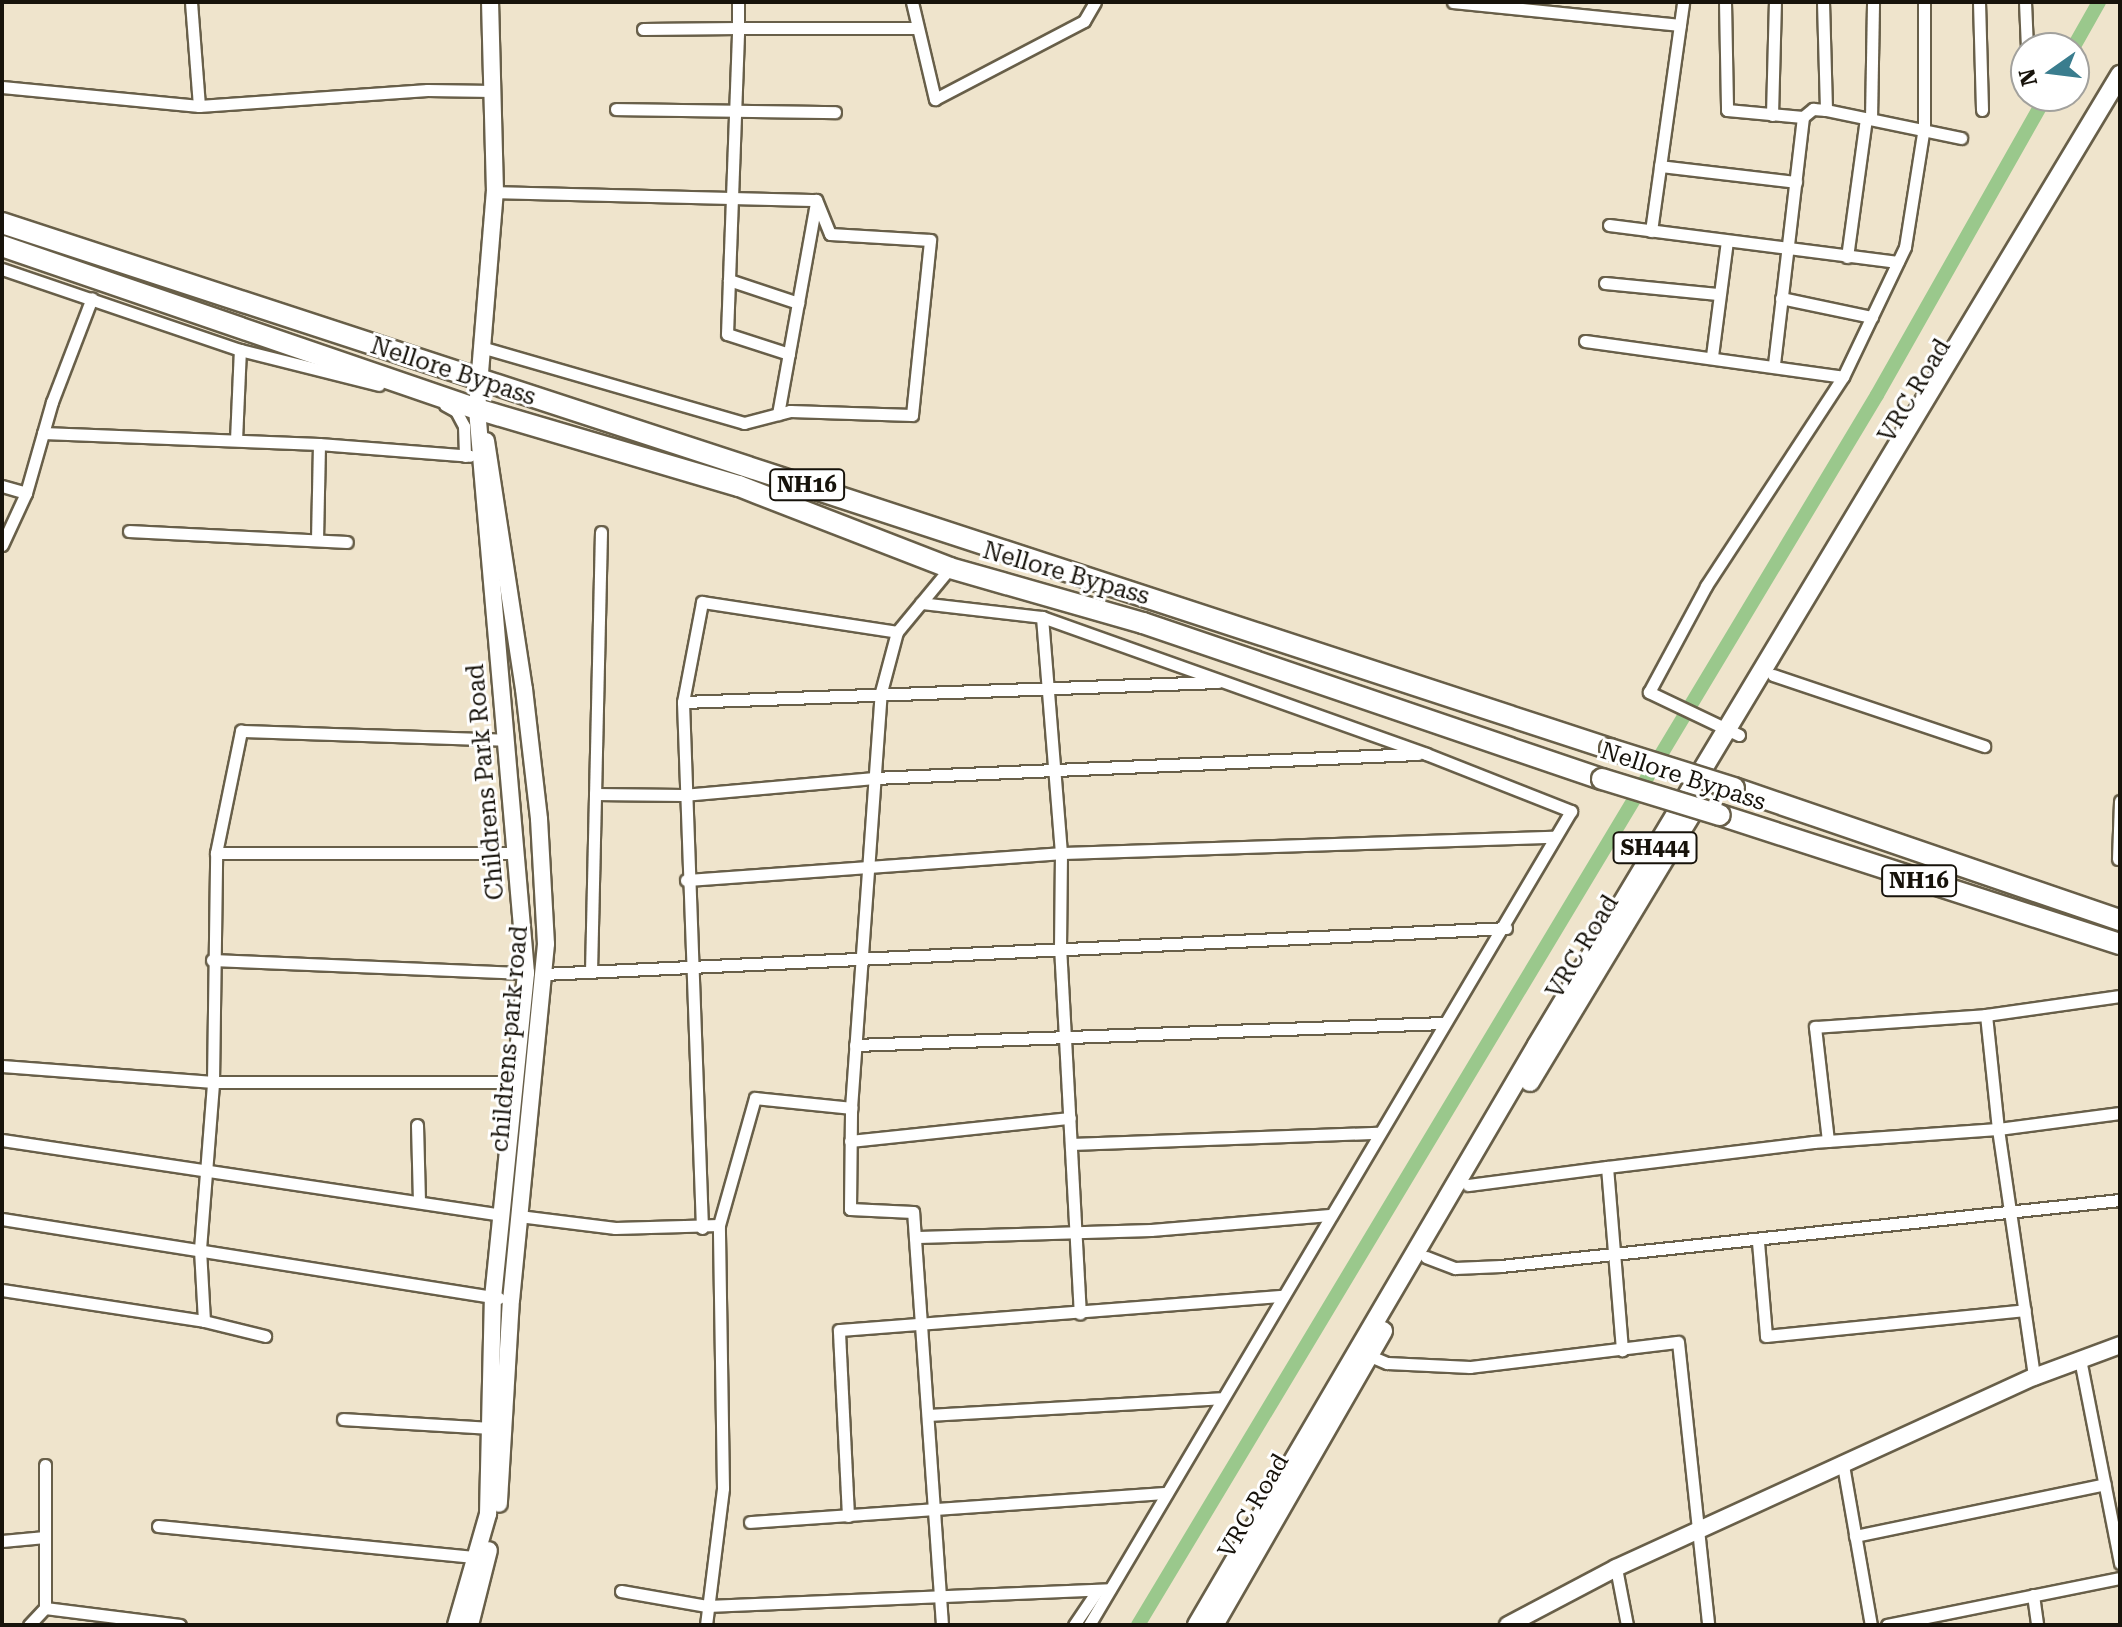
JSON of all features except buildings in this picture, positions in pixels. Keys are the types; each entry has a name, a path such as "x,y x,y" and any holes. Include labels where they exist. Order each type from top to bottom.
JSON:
{"highway":[{"name":"Nellore Bypass","path":"2,223 1734,788 2120,920"},
{"name":"Nellore Bypass","path":"2,246 477,409 739,486 950,568 1143,623 1602,779 2120,944"}],"main road":[{"name":"SH444","path":"1197,1625 1363,1353 1663,833 1734,733 2120,75"},
{"name":"VRC Road","path":"1214,1625 1363,1353 1426,1257 1734,733 1773,675 2120,91"}],"street":[{"path":"191,2 199,106"},
{"name":"childrens park road","path":"470,1625 498,1509 511,1299 510,1216 535,973 539,819 479,458 478,380 495,192 490,2"},
{"path":"738,2 727,334 789,354"},
{"path":"912,2 935,99 1084,21 1095,2"},
{"path":"1453,2 1680,25"},
{"path":"1651,231 1683,2"},
{"path":"1725,2 1727,110 1803,117 1813,109 1826,110 1924,127 1961,138"},
{"path":"1772,115 1775,2"},
{"path":"1823,2 1826,110"},
{"path":"1847,257 1868,119 1873,2"},
{"path":"1734,733 1649,692 1706,586 1843,377 1905,247 1924,127 1924,2"},
{"path":"1979,2 1982,110"},
{"path":"2025,2 2026,32"},
{"path":"643,29 917,28"},
{"path":"2,87 199,106 427,90 493,91"},
{"path":"616,109 735,107 835,112"},
{"path":"1774,363 1803,117"},
{"path":"1660,166 1796,182"},
{"path":"495,192 733,201 816,200"},
{"path":"778,414 816,200"},
{"path":"481,347 744,423 778,414 912,415 930,240 830,234 816,200"},
{"path":"1609,225 1898,262"},
{"path":"1712,356 1717,294 1727,241"},
{"path":"2,269 240,350 427,397 456,411 479,458"},
{"path":"729,280 798,303"},
{"path":"1605,283 1717,294"},
{"path":"2,545 26,493 43,433 92,298"},
{"path":"1781,298 1872,317"},
{"path":"1585,341 1774,363 1843,377"},
{"path":"236,440 240,350"},
{"path":"43,433 319,444 479,458"},
{"path":"317,540 319,444"},
{"name":"Childrens Park Road","path":"456,1625 488,1514 493,1298 510,1216 515,1082 535,973 516,853 479,458"},
{"path":"2,486 26,493"},
{"path":"129,531 347,542"},
{"path":"591,972 601,532"},
{"path":"942,1625 918,1237 913,1212 850,1209 850,1141 860,956 881,692 897,632 950,568"},
{"path":"702,1228 686,880 683,702 702,602 897,632"},
{"path":"921,603 1042,617 1426,754 1571,811 1506,928 1444,1023 1166,1493 1104,1590 1074,1625"},
{"path":"1042,617 1051,685 1061,853 1060,946 1080,1313"},
{"path":"1773,675 1984,746"},
{"path":"683,702 1051,685 1225,682"},
{"path":"204,1321 200,1249 213,1082 212,960 216,853 241,731 507,740"},
{"path":"595,794 683,795 874,778 1426,754"},
{"path":"2118,859 2120,801"},
{"path":"686,880 1061,853 1555,837"},
{"path":"216,853 516,853"},
{"path":"212,960 535,973 591,972 690,969 860,956 1060,946 1506,928"},
{"path":"1828,1141 1815,1027 1986,1015 2120,996"},
{"path":"1986,1015 1998,1129 2034,1377"},
{"path":"855,1045 1444,1023"},
{"path":"2,1066 213,1082 515,1082"},
{"path":"706,1625 723,1488 719,1225 755,1098 851,1108"},
{"path":"1468,1185 1828,1141 1998,1129 2120,1113"},
{"path":"850,1141 1070,1118"},
{"path":"417,1125 419,1201"},
{"path":"1071,1144 1378,1133"},
{"path":"2,1140 510,1216 615,1228 702,1228 719,1225"},
{"path":"1607,1167 1622,1350"},
{"path":"1426,1257 1455,1268 1758,1242 2120,1200"},
{"path":"918,1237 1151,1230 1329,1215"},
{"path":"2,1219 511,1299"},
{"path":"1758,1242 1766,1336 2025,1310"},
{"path":"2,1290 204,1321 265,1336"},
{"path":"848,1516 839,1330 1281,1296"},
{"path":"1363,1353 1387,1363 1470,1367 1678,1342 1708,1625"},
{"path":"1508,1625 1616,1568 2034,1377 2120,1345"},
{"path":"2080,1359 2120,1563"},
{"path":"929,1415 1220,1398"},
{"path":"343,1419 490,1428"},
{"path":"29,1625 45,1608 45,1465"},
{"path":"1843,1465 1871,1625"},
{"path":"1855,1536 2105,1484"},
{"path":"750,1522 1166,1493"},
{"path":"158,1526 476,1557"},
{"path":"2,1541 45,1537"},
{"path":"1616,1568 1627,1625"},
{"path":"1887,1625 2120,1578"},
{"path":"621,1591 707,1606 1104,1590"},
{"path":"1089,1625 1104,1590"},
{"path":"2033,1595 2037,1625"},
{"path":"45,1608 118,1621 180,1625"}],"waterway":[{"path":"2082,32 2099,2"},
{"path":"1138,1625 1877,395 2037,112"}]}
